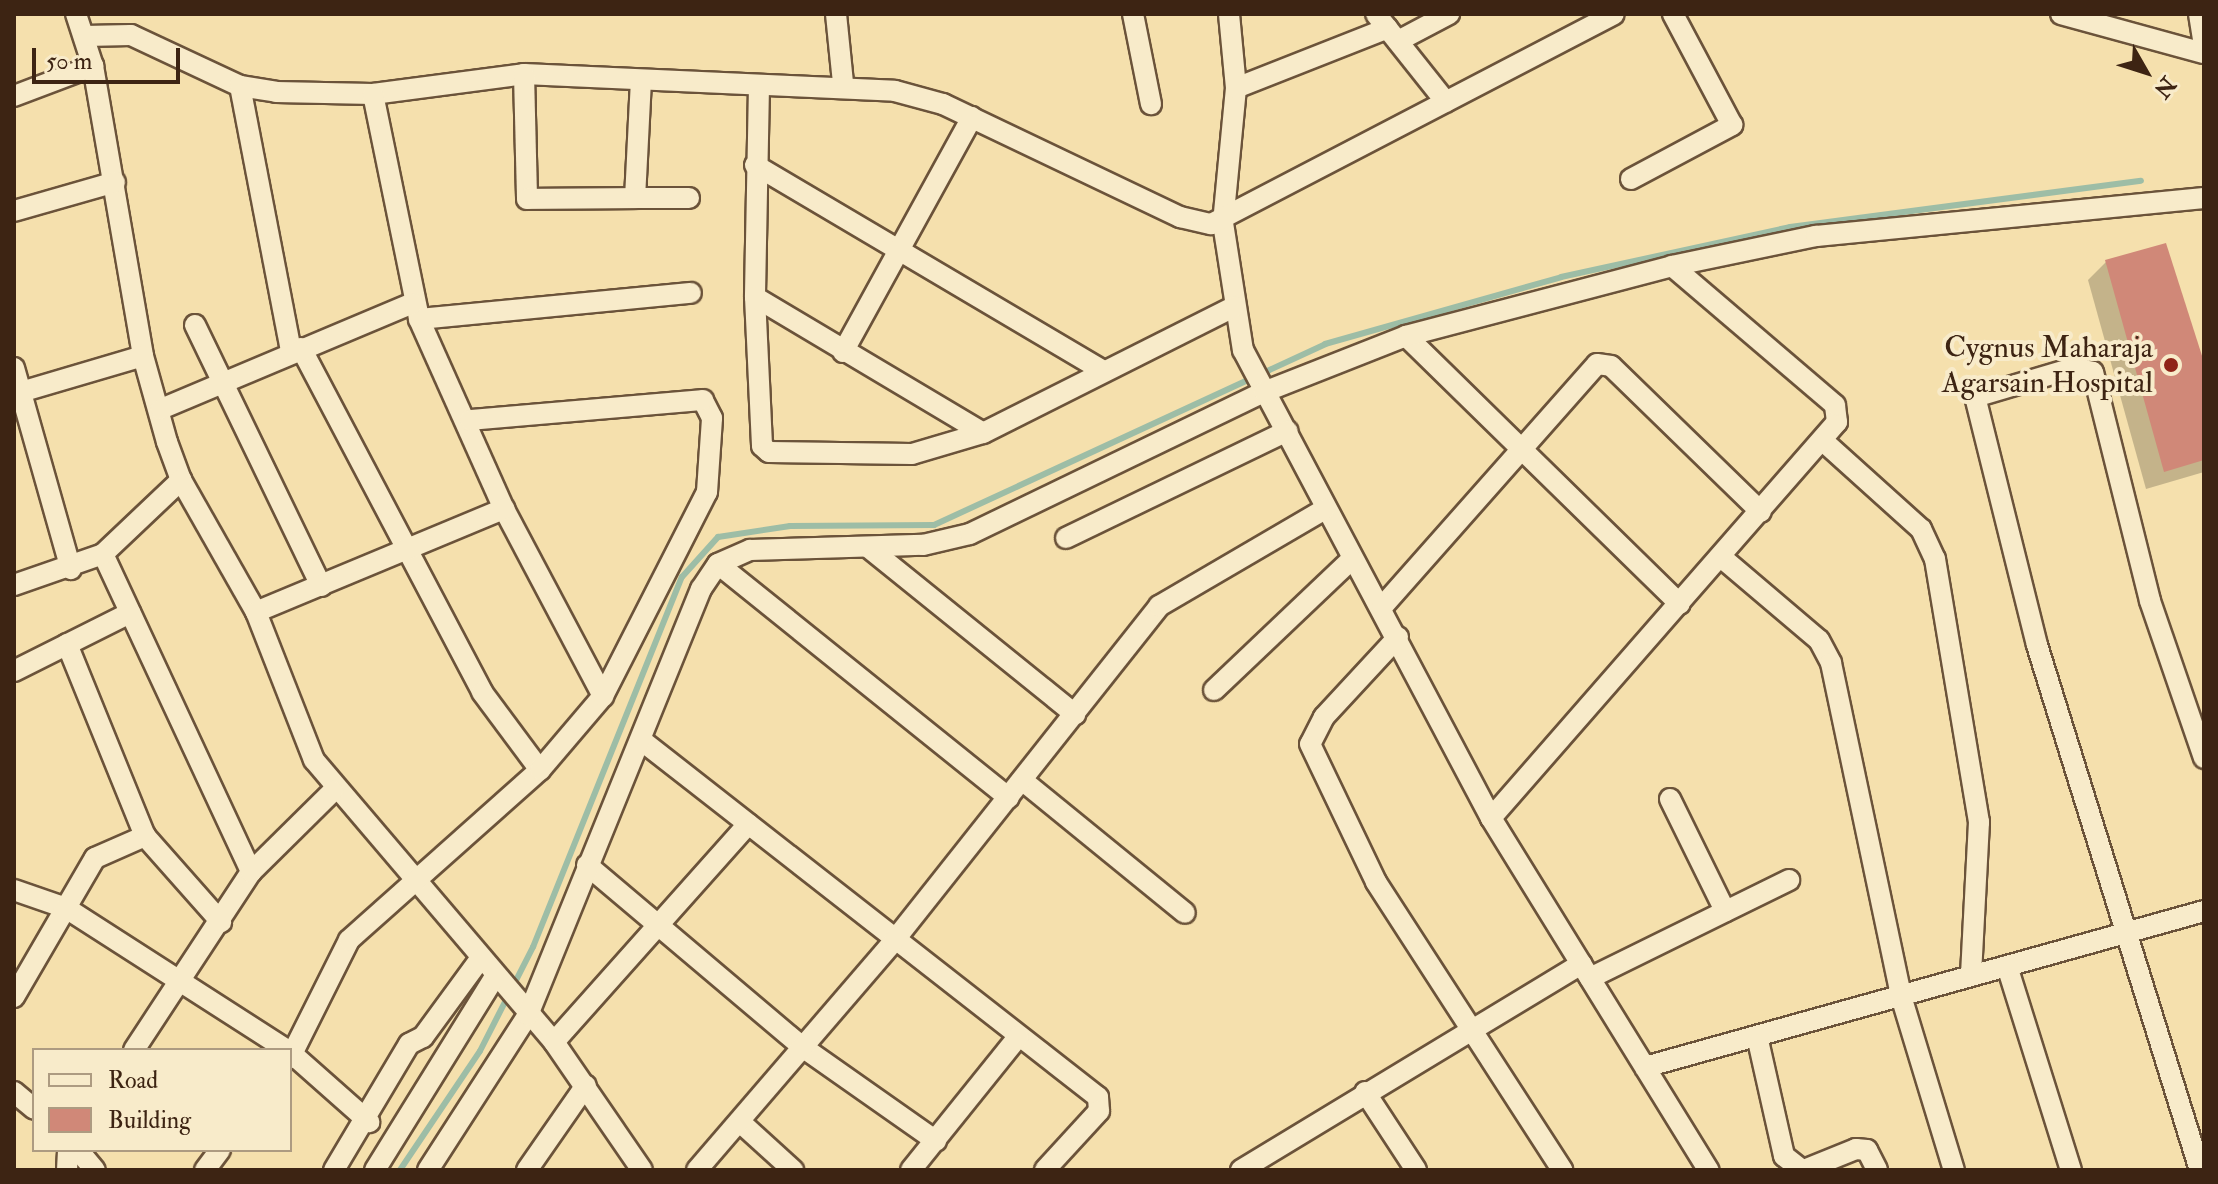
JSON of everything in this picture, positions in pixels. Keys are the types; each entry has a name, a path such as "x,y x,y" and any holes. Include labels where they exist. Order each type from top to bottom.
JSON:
{"street":[{"path":"76,14 93,66 143,356 181,480 256,612 333,791 420,878 498,983 554,1042 642,1170"},
{"path":"836,14 843,83"},
{"path":"1133,14 1151,104"},
{"path":"1229,14 1236,88 1223,223 1243,350 1352,559 1398,637 1491,818 1708,1170"},
{"path":"1236,88 1387,28 1449,14"},
{"path":"85,36 131,35 240,86 373,94 524,74 759,86 843,83 895,91 972,117 1180,217 1223,223 1614,14"},
{"path":"1631,179 1732,125 1673,14"},
{"path":"2061,14 2204,53"},
{"path":"2199,14 2204,46"},
{"path":"1387,28 1446,102"},
{"path":"14,96 93,66"},
{"path":"524,74 527,199 689,198"},
{"path":"635,198 641,80"},
{"path":"240,86 296,350 411,553 482,692 540,770"},
{"path":"759,86 755,165 755,297 762,446 769,452 912,454 983,433 1234,307"},
{"path":"373,94 416,311 470,420 504,509 603,696"},
{"path":"843,352 901,257 972,117"},
{"path":"755,165 901,257 1103,371"},
{"path":"14,211 115,182"},
{"path":"428,1170 523,1010 641,740 701,589 718,564 750,550 923,545 996,524 1260,387 1406,336 1672,266 1816,236 2204,198"},
{"path":"1491,818 1837,422 1835,405 1672,266"},
{"path":"161,409 223,379 296,350 416,311 691,293"},
{"path":"755,297 983,433"},
{"path":"195,325 321,586"},
{"path":"1406,336 1527,448 1680,604"},
{"path":"16,393 143,356"},
{"path":"1382,607 1527,448 1591,368 1606,363 1761,512"},
{"path":"14,368 16,393 71,569"},
{"path":"2200,1170 2130,932 2037,645 1975,397 2073,368 2093,372 2150,601 2204,758"},
{"path":"292,1049 349,940 540,770 603,696 703,508 711,411 694,399 470,420"},
{"path":"1066,538 1287,431"},
{"path":"1822,440 1921,529 1935,559 1979,822 1971,976"},
{"path":"14,585 71,569 103,554 181,480"},
{"path":"256,612 411,553 504,509"},
{"path":"697,1170 893,942 1175,593 1325,509"},
{"path":"869,548 1075,714"},
{"path":"103,554 251,872"},
{"path":"1721,557 1819,640 1831,663 1901,996 1954,1170"},
{"path":"1214,690 1352,559"},
{"path":"718,564 1009,798"},
{"path":"14,671 130,613"},
{"path":"1398,637 1324,717 1310,744 1376,882 1562,1170"},
{"path":"67,644 145,836 221,922"},
{"path":"641,740 1101,1104 1045,1170"},
{"path":"1022,780 1185,913"},
{"path":"136,1048 186,981 251,872 333,791"},
{"path":"1670,799 1725,911"},
{"path":"554,1042 748,824"},
{"path":"14,997 95,858 145,836"},
{"path":"587,865 801,1046 936,1141"},
{"path":"1241,1170 1471,1029 1586,971 1789,880"},
{"path":"14,890 66,908 186,981 283,1048"},
{"path":"1645,1067 2204,911"},
{"path":"334,1170 369,1122 409,1044 423,1037 480,959"},
{"path":"2007,966 2071,1170"},
{"path":"375,1170 498,983"},
{"path":"1757,1036 1784,1156 1803,1170 1856,1149 1867,1150 1877,1170"},
{"path":"911,1170 1018,1037"},
{"path":"292,1055 369,1122"},
{"path":"527,1170 586,1085"},
{"path":"14,1092 32,1107"},
{"path":"1365,1092 1416,1170"},
{"path":"740,1122 793,1170"},
{"path":"80,1152 95,1170"},
{"path":"205,1170 218,1152"}],"building":[{"path":"2166,243 2204,362 2204,460 2164,472 2105,260"}],"waterway":[{"path":"400,1170 480,1051 533,947 682,577 718,537 790,526 934,525 1325,344 1561,277 1790,227 2141,181"}],"place":[{"name":"Cygnus Maharaja Agarsain Hospital","path":"2171,365"}]}
